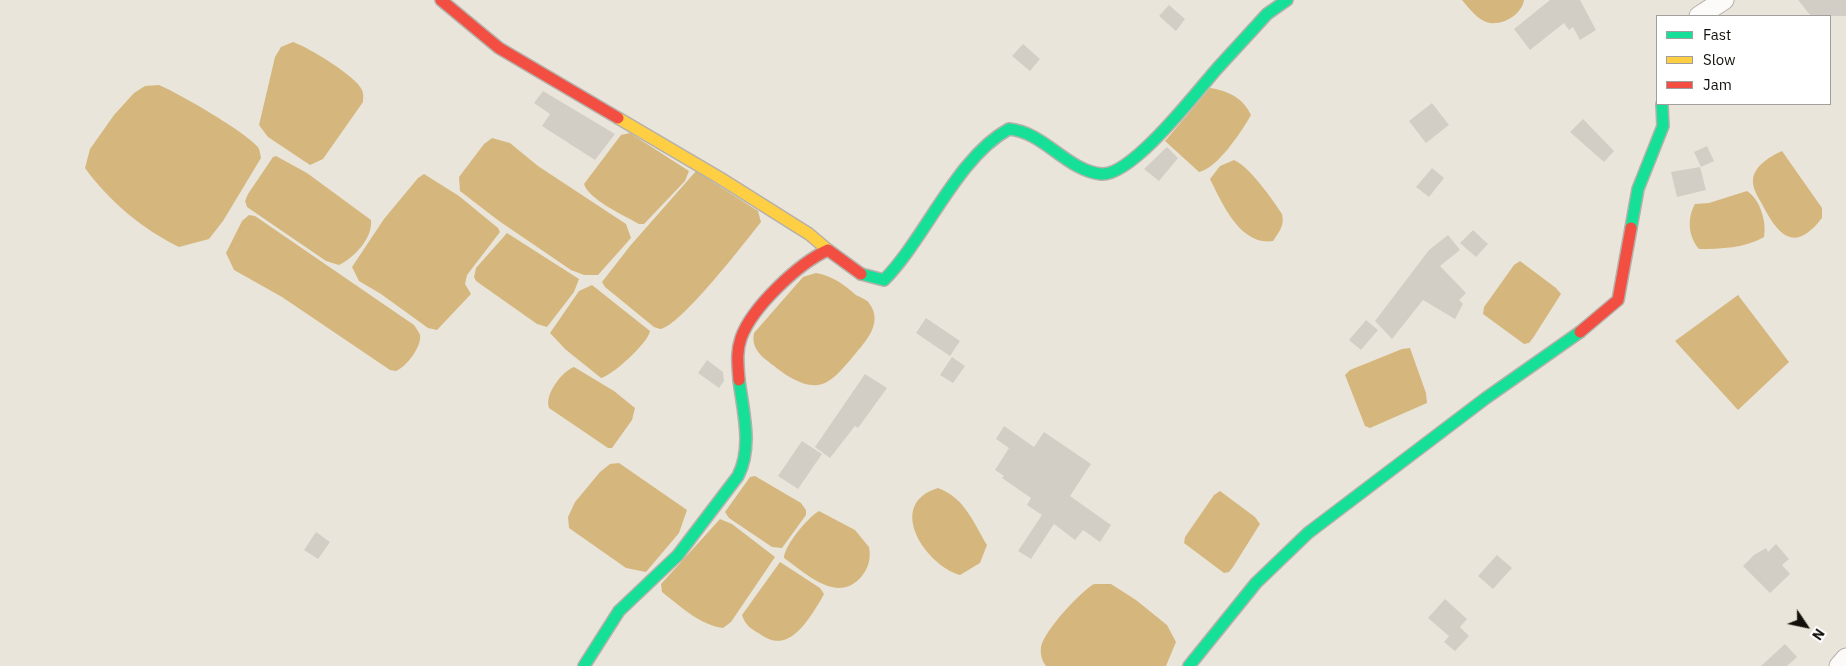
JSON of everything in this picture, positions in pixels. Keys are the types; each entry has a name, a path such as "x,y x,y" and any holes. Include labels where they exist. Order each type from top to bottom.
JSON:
{"street":[{"path":"441,0 499,48 712,173 809,234 842,263 858,273 875,280 884,280 892,272 961,177 993,138 1009,130 1026,134 1073,163 1107,175 1131,161 1267,14 1287,0"},
{"path":"1701,15 1724,0"},
{"path":"1189,666 1256,583 1308,533 1486,398 1566,344 1618,300 1638,189 1663,126 1662,105"},
{"path":"584,666 619,612 678,555 738,476 745,463 747,450 736,358 739,343 756,313 777,290 804,265 828,250"},
{"path":"1838,666 1846,658"}],"shaded area":[{"path":"1462,0 1524,0 1520,10 1512,18 1490,23 1474,14"},
{"path":"293,42 320,56 351,77 363,93 363,102 323,159 310,165 268,137 259,125 275,57 281,47"},
{"path":"159,85 196,104 240,132 258,147 261,158 223,221 209,239 179,247 152,232 127,213 105,192 85,168 90,149 114,115 134,93 145,86"},
{"path":"1210,88 1235,96 1244,104 1251,115 1221,157 1199,172 1165,141"},
{"path":"630,133 689,171 685,181 644,224 639,224 599,201 587,190 584,184 621,135"},
{"path":"492,138 510,143 538,166 626,224 631,238 598,275 584,275 571,270 499,221 460,191 459,177 484,144"},
{"path":"1782,151 1822,208 1822,218 1812,229 1796,238 1788,237 1775,225 1768,216 1753,186 1754,174 1760,165"},
{"path":"276,156 307,173 371,220 371,227 366,240 351,258 339,265 326,261 247,207 245,201 248,194 273,157"},
{"path":"1234,160 1247,169 1267,192 1282,214 1282,225 1273,241 1261,241 1251,237 1234,221 1220,200 1210,179 1220,166"},
{"path":"696,171 758,211 761,222 682,315 660,329 654,327 605,287 602,282 630,246"},
{"path":"424,174 459,196 498,228 500,232 467,275 465,284 471,294 437,330 428,328 381,294 359,281 352,267 384,219 418,178"},
{"path":"1747,191 1756,199 1762,211 1764,237 1741,246 1699,249 1695,244 1690,227 1692,209 1695,204 1709,203"},
{"path":"249,215 255,216 414,325 420,334 420,340 416,351 409,361 396,371 390,370 282,297 234,270 226,253 242,221"},
{"path":"507,233 579,279 574,292 547,327 537,324 476,281 474,277 476,268"},
{"path":"1520,261 1556,288 1561,294 1533,338 1529,343 1524,344 1483,314 1484,307 1514,265"},
{"path":"816,273 833,278 866,300 875,318 874,326 866,340 840,371 828,382 812,385 794,380 783,373 758,352 753,339 754,333 803,277"},
{"path":"592,285 650,331 643,343 629,358 601,378 565,349 550,333 579,291"},
{"path":"1738,295 1789,362 1738,410 1675,341"},
{"path":"1410,348 1426,393 1427,403 1370,428 1365,426 1345,375 1350,370 1402,349"},
{"path":"574,367 614,391 635,408 632,420 612,448 608,448 549,408 549,397 555,384 564,373"},
{"path":"619,463 687,510 679,533 646,572 626,568 569,528 568,517 575,502 600,472 610,464"},
{"path":"755,476 801,503 806,510 806,515 782,548 772,547 729,518 725,512 750,477"},
{"path":"938,488 947,492 962,504 987,545 980,563 960,575 947,569 934,559 916,534 912,520 914,507 922,496"},
{"path":"1220,491 1255,517 1260,524 1233,567 1229,572 1224,573 1184,543 1185,537 1214,495"},
{"path":"819,511 855,530 869,547 870,559 862,576 853,584 843,588 823,584 784,558 788,546 797,532"},
{"path":"720,519 732,524 775,557 731,622 723,628 698,619 662,592 661,584"},
{"path":"780,562 820,588 824,594 802,628 790,637 776,641 768,639 751,628 742,615"},
{"path":"1094,584 1111,584 1136,600 1167,625 1176,642 1166,666 1046,666 1042,660 1041,652 1044,640 1063,612"}],"building":[{"path":"1550,0 1580,0 1596,30 1580,40 1573,27 1569,30 1564,23 1530,50 1514,29"},
{"path":"1798,0 1846,0 1846,16 1810,15"},
{"path":"1169,5 1185,19 1176,31 1159,16"},
{"path":"1023,44 1040,59 1030,71 1012,56"},
{"path":"543,91 615,134 595,160 542,126 550,114 534,103"},
{"path":"1432,103 1449,125 1426,143 1409,121"},
{"path":"1583,119 1614,151 1604,162 1570,132"},
{"path":"1707,146 1714,161 1701,167 1694,152"},
{"path":"1167,147 1178,158 1159,181 1144,169"},
{"path":"1700,167 1706,190 1677,197 1671,172"},
{"path":"1432,168 1444,178 1429,197 1416,187"},
{"path":"1473,230 1488,244 1476,257 1460,243"},
{"path":"1448,235 1460,250 1440,266 1466,293 1459,300 1463,304 1455,319 1423,300 1392,339 1375,321 1429,250"},
{"path":"926,318 960,341 950,356 916,333"},
{"path":"1366,320 1378,330 1361,350 1349,340"},
{"path":"952,357 965,366 953,383 940,375"},
{"path":"707,360 723,372 724,381 719,388 698,373"},
{"path":"865,374 887,388 858,428 855,426 830,458 815,447"},
{"path":"1004,426 1034,447 1044,432 1091,464 1070,496 1111,525 1100,542 1083,530 1075,540 1054,524 1031,559 1018,551 1042,515 1027,505 1031,498 1002,478 1004,476 995,470 1009,448 996,439"},
{"path":"802,441 822,454 798,489 778,476"},
{"path":"316,532 330,542 318,559 304,550"},
{"path":"1776,544 1789,559 1782,565 1790,574 1770,593 1743,566 1754,555 1766,548 1768,552"},
{"path":"1497,555 1512,568 1493,589 1478,576"},
{"path":"1445,599 1467,619 1460,627 1469,636 1455,651 1444,642 1449,636 1428,618"},
{"path":"1785,644 1797,657 1787,666 1761,666"}],"traffic: fast":[{"path":"861,274 884,280 914,243 957,178 990,142 1009,129 1033,137 1077,166 1088,171 1101,174 1114,171 1129,162 1162,132 1267,14 1287,0"},
{"path":"1631,228 1638,189 1663,126 1662,105"},
{"path":"1189,666 1256,583 1308,533 1486,398 1580,332"},
{"path":"584,666 619,611 678,555 738,476 743,465 746,441 739,380"}],"traffic: slow":[{"path":"618,118 720,178 809,234 828,250"}],"traffic: jam":[{"path":"441,0 499,48 618,118"},
{"path":"1580,332 1618,300 1631,228"},
{"path":"739,380 738,348 741,338 755,313 791,275 816,256 828,250 861,274"}]}
